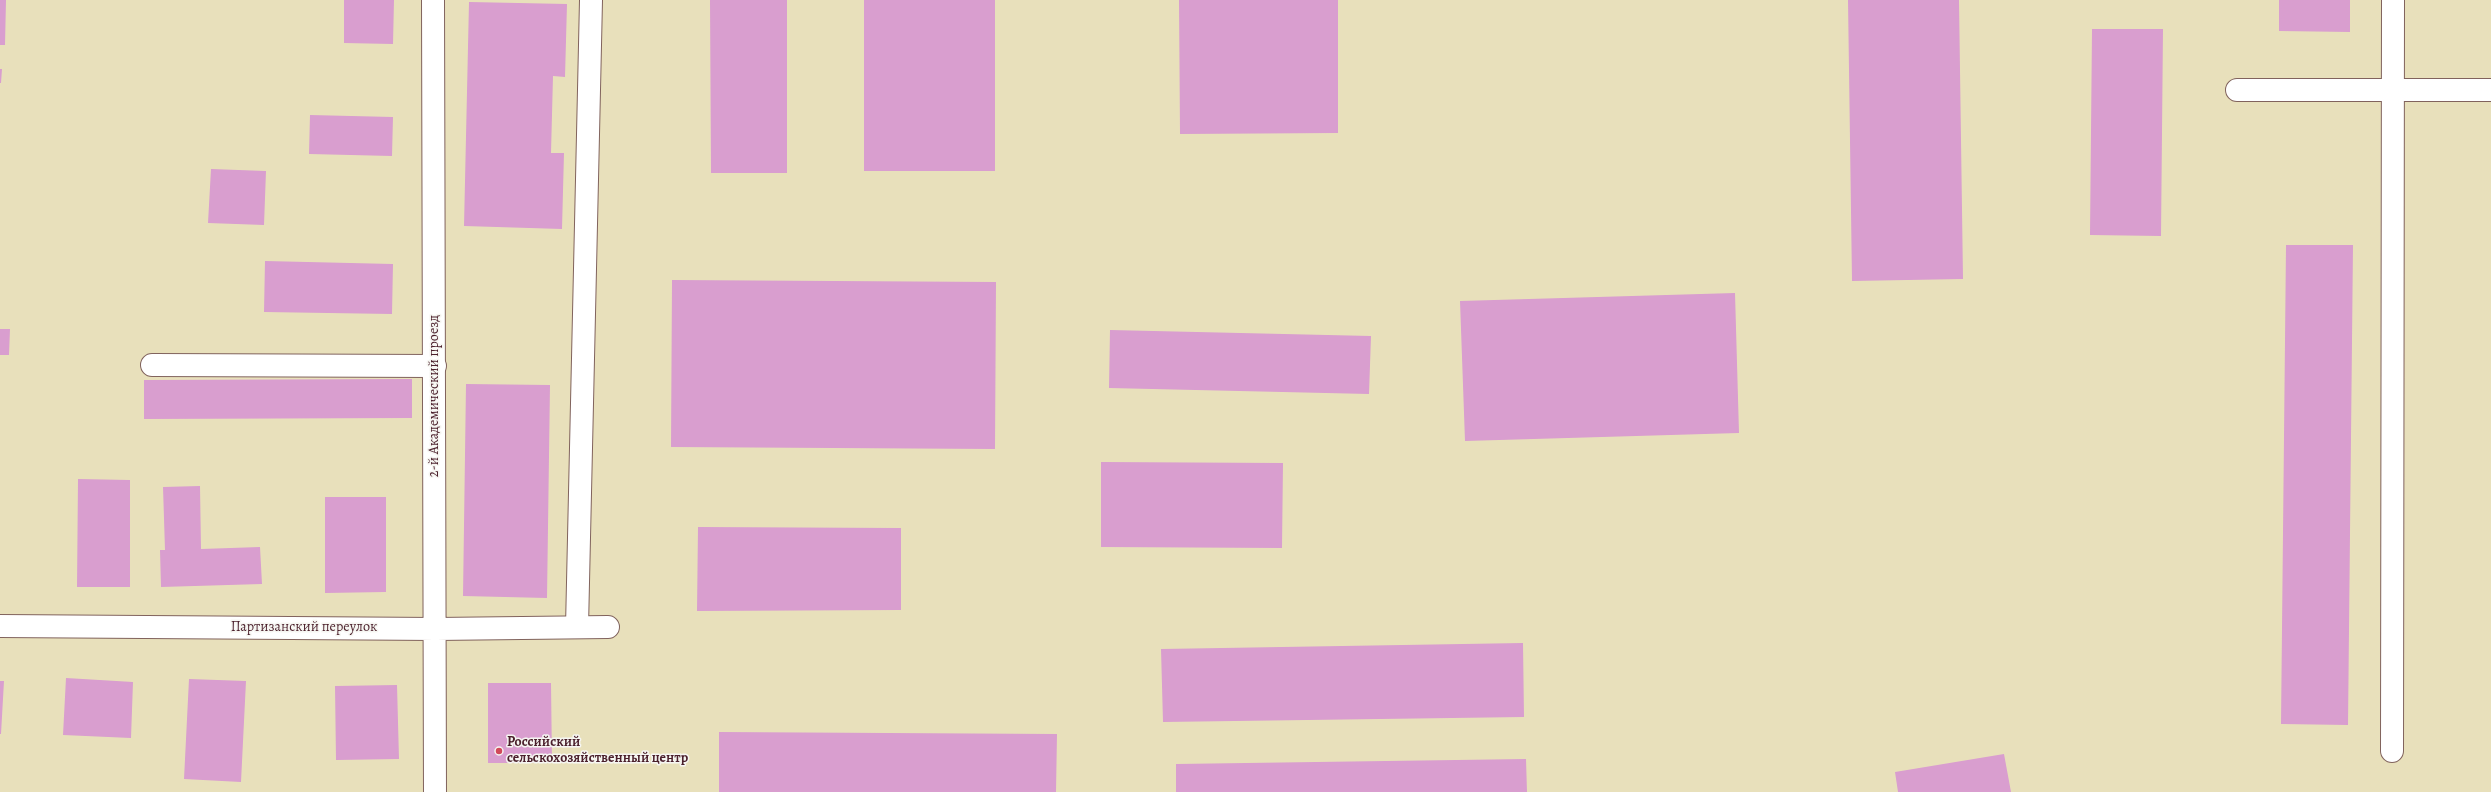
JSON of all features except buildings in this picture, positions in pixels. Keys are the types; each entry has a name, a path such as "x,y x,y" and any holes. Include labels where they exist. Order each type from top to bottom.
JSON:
{"street":[{"name":"2-й Академический проезд","path":"433,0 436,628 435,792"},
{"path":"577,627 592,0"},
{"path":"2392,751 2393,0"},
{"path":"2237,90 2491,90"},
{"path":"152,365 435,366"},
{"name":"Партизанский переулок","path":"0,626 436,628 608,627"}],"place":[{"name":"Российский сельскохозяйственный центр","path":"499,751"}]}
